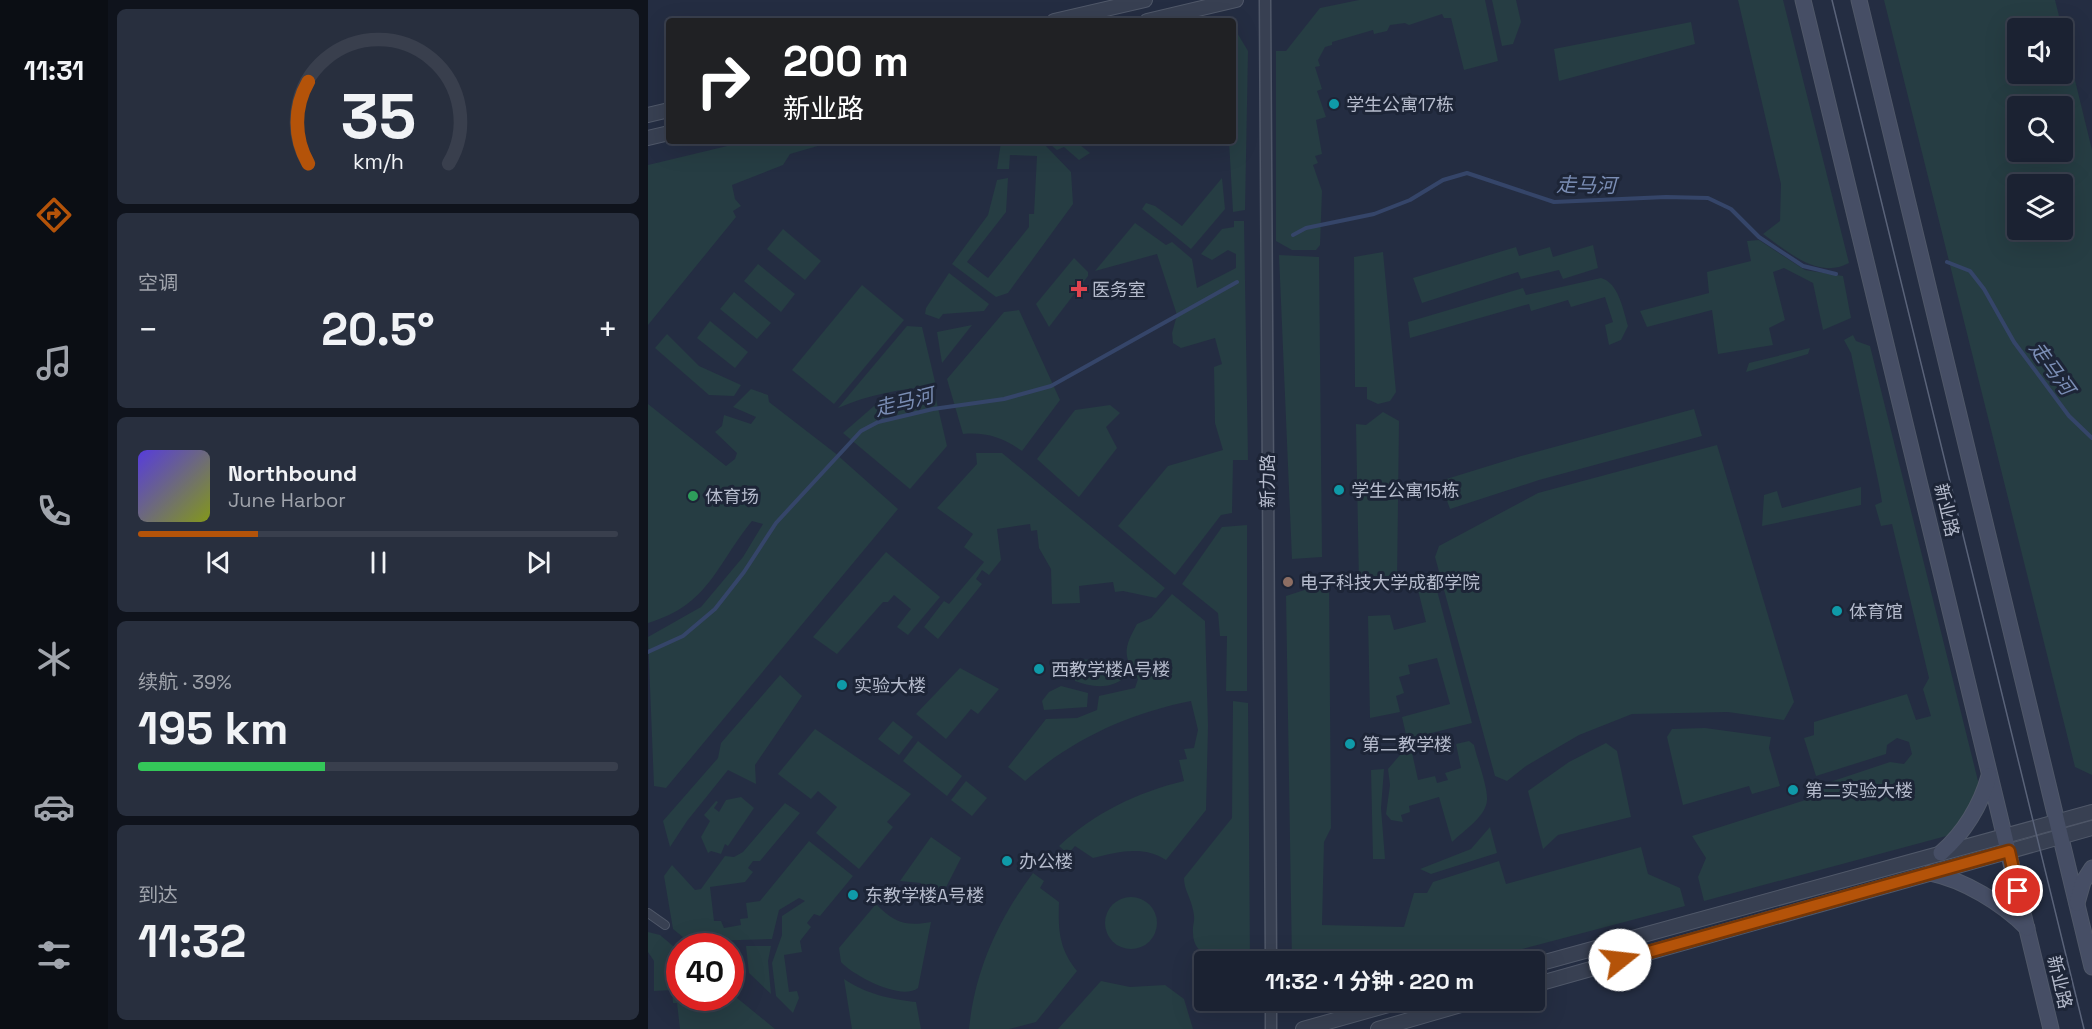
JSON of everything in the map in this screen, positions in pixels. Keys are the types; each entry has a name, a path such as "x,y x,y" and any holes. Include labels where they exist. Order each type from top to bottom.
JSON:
{"main road":[{"name":"新业路","path":"1803,0 2051,1029"},
{"name":"新业路","path":"1859,0 2092,967"},
{"path":"1941,853 1956,840 1973,813 1985,791 1989,773"},
{"path":"2076,906 2083,882 2092,868"},
{"path":"1930,873 1951,878 2016,916 2027,928"}],"street":[{"path":"1067,18 1144,0"},
{"path":"1160,18 1236,0"},
{"name":"新力路","path":"1265,0 1271,951"},
{"path":"648,115 666,111"},
{"path":"648,138 666,134"},
{"path":"1545,962 2092,812"},
{"path":"1545,982 2092,828"},
{"path":"648,913 665,925"},
{"path":"1270,1011 1271,1029"},
{"path":"1303,1029 1367,1011"},
{"path":"1378,1029 1440,1011"}],"green space":[{"path":"1359,0 1485,0 1498,61 1464,70 1451,18 1444,18 1442,14 1409,25 1405,23 1390,25 1387,31 1374,34 1373,30 1332,42 1332,45 1325,47 1318,60 1320,66 1315,67 1322,89 1317,91 1326,117 1316,120 1322,154 1315,156 1318,163 1313,165 1322,191 1320,245 1316,250 1292,250 1276,241 1276,51 1286,51 1320,8"},
{"path":"1492,0 1516,0 1521,22 1513,44 1502,46"},
{"path":"1738,0 1783,0 1849,263 1826,268 1814,266 1793,255 1763,234 1780,221 1781,184"},
{"path":"1884,0 2055,0 2060,18 2007,18 2007,84 2073,84 2073,72 2092,150 2092,775 2075,767"},
{"path":"1691,22 1695,44 1559,81 1554,49"},
{"path":"1236,31 1248,51 1245,210 1233,212 1229,144 1236,144"},
{"path":"736,144 825,144 790,154 783,165 732,185 735,199 741,206 733,211 736,217 648,325 648,165"},
{"path":"1001,144 1044,144 1071,172 1073,204 1008,293 996,297 952,264 988,215 997,180 1008,178 1006,212 967,262 988,278 1029,227 1029,214 1034,214 1037,156 1010,155 1009,169 997,169"},
{"path":"1050,144 1079,144 1090,153 1079,160 1064,147 1057,150"},
{"path":"1222,178 1225,209 1191,249 1142,209 1146,203 1155,206 1182,226"},
{"path":"1234,221 1244,221 1248,460 1233,460 1232,513 1221,515 1175,575 1118,526 1168,466 1223,450 1215,423 1214,367 1222,364 1215,338 1181,348 1173,343 1172,333 1177,315 1157,254 1095,271 1135,223 1166,245 1172,242 1192,259 1197,288 1236,268 1236,254 1228,250 1212,260 1201,254 1222,229 1234,227"},
{"path":"783,229 821,261 805,280 767,249"},
{"path":"1759,240 1805,270 1843,276 1851,318 1823,330 1813,283 1784,268 1773,272 1785,320 1769,328 1773,345 1718,354 1712,310 1647,327 1640,311 1709,293 1707,272 1751,261 1747,241"},
{"path":"1593,245 1598,268 1563,279 1559,270 1521,279 1518,272 1422,303 1413,278 1516,247 1519,256 1550,247 1553,257"},
{"path":"1383,252 1396,392 1390,401 1378,404 1367,399 1367,387 1355,387 1354,257"},
{"path":"1279,255 1319,257 1322,557 1292,559"},
{"path":"1074,258 1088,272 1088,276 1049,327 1036,304"},
{"path":"758,264 795,294 781,312 744,281"},
{"path":"949,273 989,304 984,311 943,314 939,319 925,314 926,308"},
{"path":"1601,278 1612,285 1616,291 1628,326 1621,340 1609,345 1605,325 1613,322 1605,297 1571,307 1568,300 1531,311 1529,304 1410,338 1408,322 1523,288 1526,295"},
{"path":"862,285 904,320 834,404 792,370"},
{"path":"734,292 771,323 757,339 720,309"},
{"path":"1019,310 1060,400 1022,451 994,437 963,434 947,379 1004,312"},
{"path":"710,321 748,352 735,368 697,338"},
{"path":"972,325 942,363 937,332"},
{"path":"907,326 922,327 936,386 886,393 838,408"},
{"path":"667,334 699,366 741,385 734,396 709,395 655,348"},
{"path":"1853,335 1856,341 1870,346 1980,789 1950,835 1704,901 1698,877 1706,858 1692,836 1821,795 1818,786 1890,762 1904,764 1912,754 1909,742 1897,738 1887,745 1886,754 1816,776 1804,738 1814,735 1814,722 1907,694 1916,720 1931,716 1923,689 1929,678 1892,524 1881,526 1875,505 1882,502 1879,485 1851,353 1844,340"},
{"path":"1810,348 1808,354 1746,372 1749,363"},
{"path":"751,389 768,395 769,402 835,453 898,509 666,788 654,786 648,637 701,607 743,557 763,524 752,521 709,582 685,606 648,623 648,404 726,466 735,459 737,453 715,432 722,426 724,415 751,424 756,417 733,407"},
{"path":"935,395 947,446 910,489 843,433 874,406"},
{"path":"1110,405 1120,413 1106,427 1117,448 1079,497 1037,459 1075,410"},
{"path":"1694,409 1702,436 1539,480 1450,509 1440,481 1521,456"},
{"path":"1383,412 1399,421 1397,583 1359,583 1356,424 1366,425"},
{"path":"1717,445 1794,702 1784,720 1728,712 1632,714 1579,735 1526,766 1507,781 1495,776 1435,557 1439,546 1538,493"},
{"path":"976,453 1002,453 1165,588 1156,598 1123,591 1115,592 1113,582 1079,586 1080,603 1052,604 1051,569 1039,548 1037,530 1031,531 1030,524 997,529 1001,560 989,575 982,570 976,579 982,584 938,639 924,627 944,601 949,604 984,562 964,547 973,534 937,508 977,464"},
{"path":"1861,487 1861,505 1762,526 1764,495 1777,491 1782,508"},
{"path":"1247,525 1247,691 1226,691 1227,636 1220,636 1218,613 1182,584 1222,527"},
{"path":"886,552 940,597 908,635 897,627 911,609 894,595 888,602 883,602 837,654 813,637"},
{"path":"1329,582 1331,828 1324,842 1322,925 1404,927 1414,893 1427,893 1433,882 1499,861 1506,884 1641,847 1648,874 1680,888 1685,906 1515,951 1292,951 1286,596"},
{"path":"1416,582 1435,583 1472,723 1407,739 1402,717 1450,704 1437,658 1408,665 1410,674 1399,677 1404,693 1396,696 1400,712 1370,718 1368,616 1390,615 1394,630 1426,622"},
{"path":"1172,594 1205,621 1208,726 1206,810 1166,860 1157,855 1139,851 1093,858 1075,846 1068,854 1059,846 1087,823 1133,798 1184,781 1179,760 1187,759 1184,749 1194,748 1198,730 1191,701 1146,713 1082,740 1062,752 1025,781 1008,767 1046,719 1077,718 1097,710 1099,696 1135,688 1138,679 1127,657 1129,639 1137,624 1151,618"},
{"path":"1080,659 1118,662 1125,677 1107,686 1088,685 1075,681 1071,662"},
{"path":"960,668 999,689 978,714 971,709 946,739 916,714"},
{"path":"780,675 802,696 755,765 756,784 728,770 687,821 670,847 663,821 718,758 721,743"},
{"path":"1061,686 1088,693 1087,707 1044,710 1042,701 1049,692"},
{"path":"1233,701 1248,703 1250,951 1200,951 1195,943 1194,914 1184,878 1232,818"},
{"path":"893,721 913,737 899,755 878,739"},
{"path":"1705,728 1771,737 1769,748 1780,786 1752,794 1749,786 1683,805 1667,737 1672,729"},
{"path":"815,729 911,794 887,822 893,827 859,869 816,833 837,807 818,791 811,799 778,774"},
{"path":"918,741 962,776 947,796 903,761"},
{"path":"1469,741 1474,745 1487,794 1486,806 1473,823 1452,842 1439,797 1409,806 1410,812 1401,815 1403,822 1391,820 1386,814 1390,785 1388,769 1400,755 1412,753 1418,780 1435,776 1437,783 1448,780 1445,773 1461,768 1456,744"},
{"path":"1606,743 1617,751 1631,817 1558,835 1543,849 1528,791 1569,762"},
{"path":"1384,769 1381,808 1385,859 1373,859 1371,770"},
{"path":"966,781 987,798 972,816 951,800"},
{"path":"741,797 754,808 728,846 725,844 721,854 711,851 708,853 701,837 710,821 704,815 716,801 718,802 714,808 719,812 726,800"},
{"path":"785,803 800,813 760,861 753,861 748,868 753,872 745,882 710,887 714,921 721,921 724,928 741,925 740,919 748,918 746,903 760,901 809,841 853,876 820,916 814,914 807,923 811,927 800,941 802,952 784,955 789,992 797,991 799,998 793,1013 776,996 772,963 782,935 782,916 805,901 799,898 779,910 772,939 744,940 744,933 678,933 673,929 664,876 672,865 695,890 701,889 725,856 734,857 743,852"},
{"path":"1490,827 1497,853 1431,874 1420,869 1471,849"},
{"path":"931,837 961,858 940,899 924,901 921,883 900,881"},
{"path":"1033,873 1044,881 1040,888 1059,902 1063,947 1077,971 1036,1022 1009,1029 969,1029 977,986 990,946 1009,909"},
{"path":"1131,897 1141,899 1149,905 1155,913 1157,923 1155,933 1149,941 1141,947 1131,949 1121,947 1113,941 1107,933 1105,923 1107,913 1113,905 1121,899"},
{"path":"876,904 900,922 914,924 931,922 918,988 901,991 878,985 856,974 841,962 839,948"},
{"path":"648,932 660,935 666,940 666,990 654,991 654,961 648,952"},
{"path":"746,946 771,946 768,961 771,994 749,973"},
{"path":"844,979 878,995 916,1002 921,1029 852,1029"},
{"path":"1101,981 1130,987 1165,985 1184,999 1193,1029 1058,1029"},
{"path":"744,1004 775,1029 680,1029 678,1011 744,1011"}],"waterway":[{"name":"走马河","path":"1293,235 1306,228 1374,214 1410,200 1443,180 1467,173 1554,202 1666,197 1708,198 1731,209 1759,237 1803,266 1836,274"},
{"name":"走马河","path":"1947,262 1970,271 1984,289 2014,342 2069,416 2092,438"},
{"name":"走马河","path":"648,652 683,636 715,609 744,572 776,523 861,431 878,422 933,409 1004,399 1051,386 1237,282"}],"tram line":[{"path":"1832,0 2084,1029"}],"place":[{"name":"学生公寓17栋","path":"1334,104"},
{"name":"医务室","path":"1079,289"},
{"name":"学生公寓15栋","path":"1339,490"},
{"name":"体育场","path":"693,496"},
{"name":"电子科技大学成都学院","path":"1288,582"},
{"name":"体育馆","path":"1837,611"},
{"name":"西教学楼A号楼","path":"1039,669"},
{"name":"实验大楼","path":"842,685"},
{"name":"第二教学楼","path":"1350,744"},
{"name":"第二实验大楼","path":"1793,790"},
{"name":"办公楼","path":"1007,861"},
{"name":"东教学楼A号楼","path":"853,895"}],"route":[{"path":"1620,960 2009,851 2018,891"}]}
